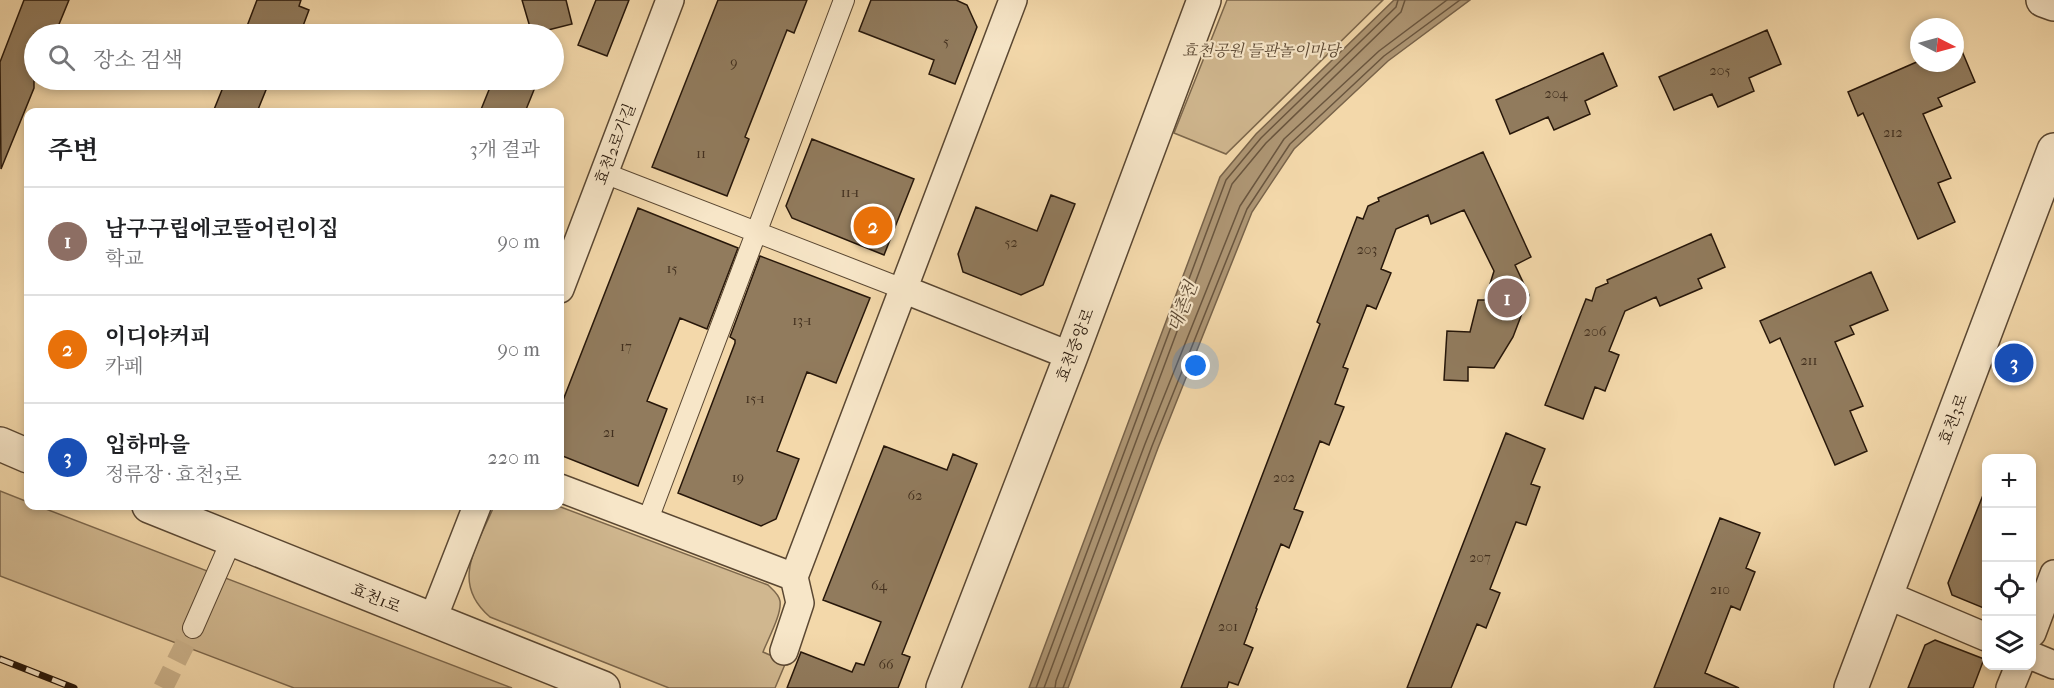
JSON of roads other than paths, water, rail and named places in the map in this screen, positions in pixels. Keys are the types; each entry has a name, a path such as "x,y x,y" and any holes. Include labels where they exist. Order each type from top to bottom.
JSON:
{"street":[{"name":"효천2로가길","path":"564,278 670,0"},
{"path":"646,522 844,0"},
{"path":"784,651 800,603 794,577 1013,0"},
{"name":"효천중앙로","path":"944,688 1204,0"},
{"path":"2043,0 2054,4"},
{"name":"효천3로","path":"1851,688 2054,150"},
{"path":"604,173 1071,356"},
{"path":"0,444 24,454"},
{"path":"564,490 794,577"},
{"name":"효천1로","path":"159,510 603,688"},
{"path":"432,621 475,510"},
{"path":"193,628 232,539"},
{"path":"2036,620 2054,574"},
{"path":"1887,595 1982,635"},
{"path":"2036,658 2054,665"},
{"path":"2010,688 2017,670"}],"water":[{"name":"대촌천","path":"1394,0 1470,0 1388,61 1294,149 1252,212 1158,448 1068,688 1029,688 1220,177 1256,134"}],"tunnel":[{"path":"163,688 193,628"}],"railway":[{"path":"0,659 74,688"}],"place":[{"name":"이디야커피","path":"873,226"},
{"name":"남구구립에코뜰어린이집","path":"1507,298"},
{"name":"입하마을","path":"2014,363"}],"park label":[{"name":"효천공원 들판놀이마당","path":"1261,50"}]}
